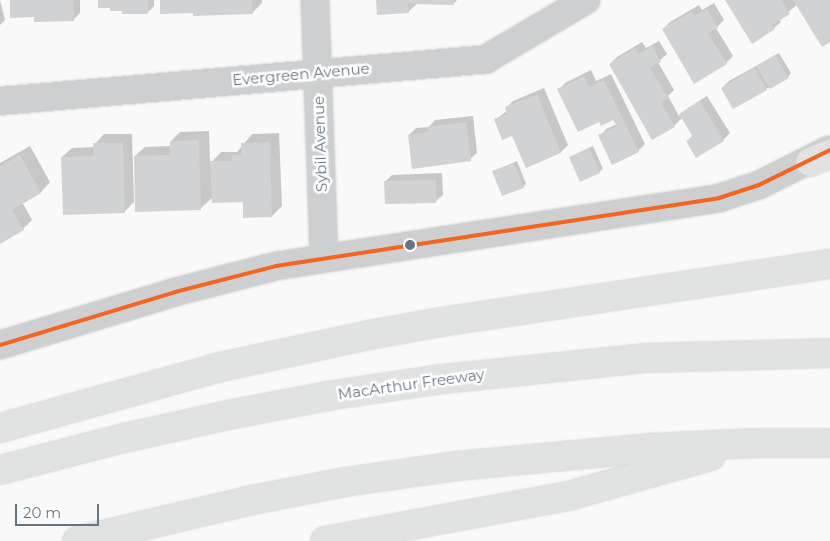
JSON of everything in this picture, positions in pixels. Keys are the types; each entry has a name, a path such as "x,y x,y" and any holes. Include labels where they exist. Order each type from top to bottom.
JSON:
{"highway":[{"path":"0,428 216,368 369,335 441,322 830,264"},
{"name":"MacArthur Freeway","path":"0,470 124,438 228,415 334,395 443,379 647,358 830,353"},
{"path":"76,541 247,501 345,482 438,468 555,455 756,443 830,442"},
{"path":"325,541 572,495 756,443"}],"street":[{"name":"Sybil Avenue","path":"315,0 324,258"},
{"name":"Evergreen Avenue","path":"0,101 317,72 486,59 586,0"},
{"path":"0,345 228,278 324,258 719,198 759,186 823,155"}],"building":[{"path":"10,0 73,0 74,21 34,22 34,17 10,18"},
{"path":"98,0 148,0 148,14 122,14 122,11 110,11 110,8 98,8"},
{"path":"160,0 252,0 253,14 193,16 193,13 160,14"},
{"path":"376,0 454,0 454,5 408,4 409,13 377,15"},
{"path":"725,0 782,0 790,14 772,25 775,29 752,44"},
{"path":"793,0 830,0 830,42 822,47"},
{"path":"707,9 718,28 708,33 727,64 694,84 662,29 692,11 695,16"},
{"path":"652,46 661,62 650,68 668,98 661,102 675,127 652,140 609,64 635,48 639,54"},
{"path":"775,55 789,78 770,89 756,66"},
{"path":"754,68 767,90 733,109 721,88"},
{"path":"584,76 589,87 604,80 639,152 612,165 598,135 617,126 613,120 601,126 599,122 578,132 557,89"},
{"path":"537,94 561,153 526,168 512,136 502,140 494,119 507,114 505,107"},
{"path":"700,101 724,141 696,158 686,141 693,137 679,114"},
{"path":"466,122 471,161 412,169 408,135 428,132 427,127"},
{"path":"199,140 201,210 135,212 134,156 170,155 170,141"},
{"path":"270,142 272,217 243,218 243,202 212,203 210,161 232,161 232,155 241,155 241,143"},
{"path":"93,143 123,143 125,213 63,215 61,157 94,156"},
{"path":"589,148 600,173 580,182 569,157"},
{"path":"20,155 41,193 12,210 24,230 0,244 0,166"},
{"path":"514,163 524,188 502,196 492,171"},
{"path":"436,180 436,203 385,204 384,181"}],"transit line":[{"path":"0,345 175,292 276,266 719,198 759,185 830,150"}]}
